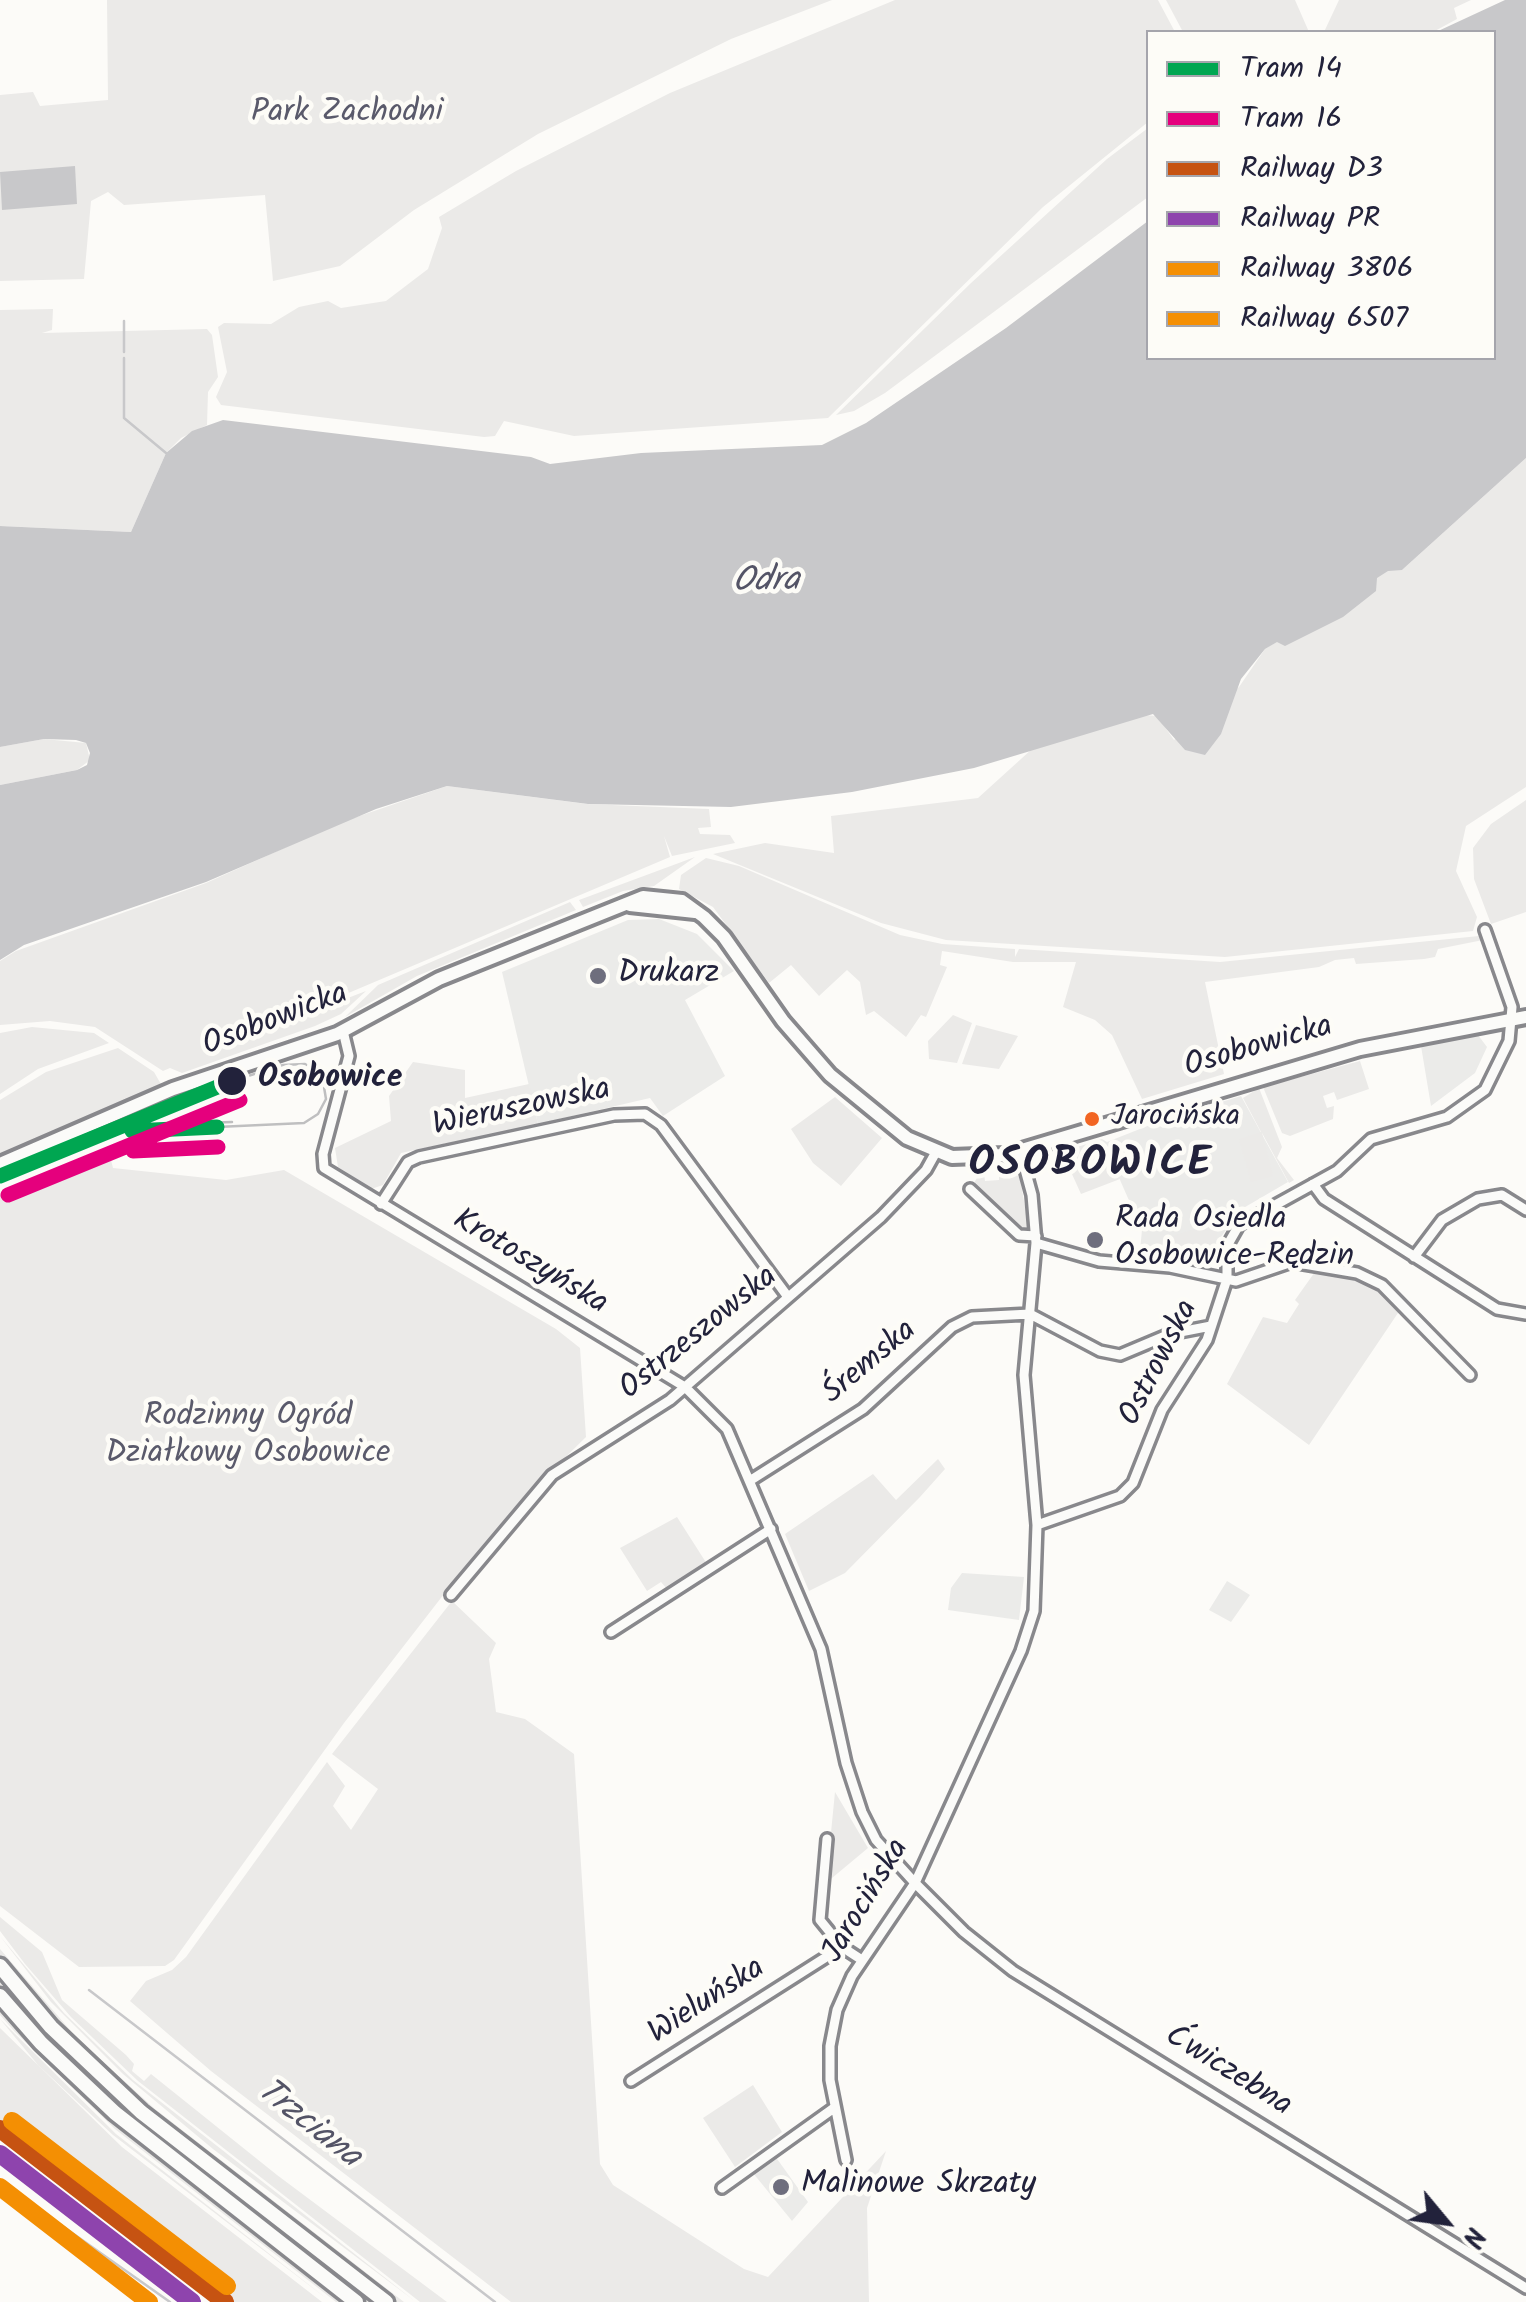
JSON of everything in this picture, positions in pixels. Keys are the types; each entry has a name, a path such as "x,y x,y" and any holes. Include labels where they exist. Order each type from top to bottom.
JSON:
{"main road":[{"path":"0,1966 51,2027 141,2112 386,2302"},
{"path":"0,1996 41,2043 115,2114 356,2302"}],"street":[{"name":"Osobowicka","path":"0,1164 173,1089 343,1031 439,979 643,897 682,902 724,937 783,1022 830,1074 899,1132 936,1152 979,1159 1020,1151 1333,1056 1519,1018"},
{"path":"1486,930 1519,1018"},
{"name":"Ostrowska","path":"1037,1525 1064,1519 1130,1487 1162,1410 1201,1354 1227,1280 1227,1246 1239,1225 1337,1171 1370,1139 1447,1117 1472,1103 1495,1074 1519,1018"},
{"name":"Krotoszyńska","path":"343,1031 349,1056 323,1154 324,1168 685,1387 726,1429 821,1649 846,1763 871,1831 915,1883"},
{"name":"Wieruszowska","path":"381,1204 408,1162 419,1157 625,1113 645,1114 661,1125 788,1297"},
{"name":"Jarocińska","path":"846,2160 834,2108 832,2030 842,1994 915,1883 1031,1625 1037,1525 1024,1375 1036,1240 1020,1151"},
{"name":"Ostrzeszowska","path":"452,1595 552,1475 685,1387 895,1204 936,1152"},
{"path":"1313,1184 1324,1200 1497,1309 1526,1314"},
{"path":"970,1189 1019,1235 1099,1261 1170,1266 1227,1280 1244,1280 1292,1262 1358,1272 1382,1286 1470,1375"},
{"path":"1414,1258 1442,1220 1478,1200 1502,1196 1526,1210"},
{"name":"Śremska","path":"751,1480 863,1409 960,1322 1010,1312 1030,1314"},
{"path":"1030,1314 1116,1355 1191,1328 1211,1326"},
{"path":"611,1632 772,1529"},
{"path":"834,1765 846,1763"},
{"path":"827,1840 820,1920 842,1947 862,1960"},
{"name":"Ćwiczebna","path":"915,1883 964,1932 1013,1970 1526,2288"},
{"name":"Wieluńska","path":"631,2082 842,1947"},
{"path":"722,2188 834,2108"}],"shaded area":[{"path":"659,919 697,934 734,971 685,1000 725,1076 663,1116 650,1098 538,1124 502,972 628,920"},
{"path":"1478,1035 1487,1047 1475,1073 1431,1106 1421,1046"},
{"path":"1241,1096 1288,1182 1240,1210 1221,1237 1213,1264 1139,1261 1142,1230 1102,1139 1107,1142 1155,1123 1163,1128 1189,1120 1195,1110"},
{"path":"962,1573 1024,1577 1019,1620 948,1610 951,1588"},
{"path":"1227,1581 1250,1595 1231,1622 1209,1610"},
{"name":"Malinowe Skrzaty","path":"775,2156 808,2202 792,2221 753,2173"}],"green space":[{"name":"Park Zachodni","path":"107,0 832,0 731,39 538,134 414,210 340,266 273,281 265,195 124,205 108,192 91,201 84,279 0,281 0,95 33,92 40,106 108,100"},
{"path":"895,0 1158,0 1174,30 1146,30 1146,124 1043,207 828,418 574,436 504,421 495,436 484,437 221,405 216,397 227,372 218,327 224,323 271,324 299,307 328,301 341,308 386,301 428,269 442,228 439,217 516,171 670,93"},
{"path":"1166,0 1295,0 1308,30 1182,30"},
{"path":"1339,0 1471,0 1454,8 1457,19 1437,30 1325,30"},
{"path":"1146,130 1146,198 885,393 854,411 836,415 971,283 1107,159"},
{"path":"53,309 52,330 42,333 207,329 212,335 218,377 208,392 207,425 181,438 166,453 131,532 0,526 0,310"},
{"path":"1526,458 1526,787 1466,826 1456,871 1477,917 1473,931 1225,957 946,940 881,923 713,854 765,843 834,853 831,816 978,798 1032,749 1144,715 1157,716 1174,740 1239,687 1265,649 1388,570 1402,570"},
{"path":"44,739 86,743 90,760 77,770 0,785 0,747"},
{"path":"447,786 587,804 709,809 711,827 698,828 700,834 730,835 735,843 672,856 664,836 670,857 339,997 340,1001 366,991 341,1014 315,1026 182,1073 170,1068 163,1071 95,1027 50,1021 0,1025 0,961 16,951 206,883 342,822"},
{"path":"1526,800 1526,912 1491,924 1474,879 1473,848 1491,824"},
{"path":"695,857 654,886 623,891 583,907 579,900"},
{"path":"706,858 739,866 900,935 942,944 1015,949 1015,957 1019,949 1220,962 1479,936 1483,940 1438,949 1435,957 1424,959 1356,964 1354,958 1319,967 1205,982 1224,1074 1142,1099 1112,1035 1095,1020 1063,1007 1076,962 1013,962 942,951 940,965 947,967 926,1017 921,1015 906,1037 874,1011 866,1015 860,982 847,970 819,996 791,965 769,983 713,907 679,889 681,875"},
{"path":"570,902 576,910 417,976 345,1017 378,985"},
{"path":"953,1015 972,1023 957,1063 929,1059 928,1041"},
{"path":"976,1025 1018,1036 999,1069 962,1064"},
{"path":"32,1027 94,1033 109,1043 38,1069 0,1094 0,1033"},
{"path":"118,1048 154,1072 162,1086 0,1156 0,1100 46,1072"},
{"path":"1360,1061 1369,1089 1337,1100 1334,1092 1323,1096 1327,1108 1334,1106 1333,1119 1290,1136 1282,1133 1263,1087"},
{"path":"413,1062 465,1070 465,1098 529,1084 538,1124 401,1153 383,1185 371,1189 338,1167 335,1148 391,1121 389,1096"},
{"path":"1259,1088 1282,1147 1277,1158 1294,1180 1289,1183 1262,1133 1273,1176 1251,1182 1239,1139 1261,1132 1243,1098"},
{"path":"835,1097 882,1138 841,1186 813,1163 791,1129"},
{"path":"1102,1139 1120,1179 1081,1194 1062,1152"},
{"name":"Rodzinny Ogród Działkowy Osobowice","path":"148,1140 147,1147 119,1144 117,1153 109,1152 113,1168 226,1180 284,1170 556,1329 580,1348 586,1437 513,1509 444,1594 344,1723 174,1960 165,1966 79,1967 0,1906 0,1195 20,1186 23,1191 22,1184 114,1144"},
{"path":"1011,1169 1020,1178 1028,1224 1025,1231 973,1185 979,1174 984,1174 985,1181 999,1180 999,1172"},
{"path":"1211,1223 1218,1226 1216,1242 1209,1245 1211,1254 1204,1252 1193,1258 1188,1251 1180,1257 1178,1249 1160,1255 1156,1242"},
{"path":"1317,1269 1377,1285 1400,1310 1309,1445 1227,1384 1263,1317 1287,1323 1299,1304 1295,1300"},
{"path":"938,1459 945,1469 920,1497 845,1573 809,1591 785,1534 873,1474 896,1500"},
{"path":"677,1517 707,1564 667,1589 661,1582 647,1591 620,1548"},
{"path":"452,1601 496,1643 489,1659 496,1712 525,1719 574,1754 600,2164 613,2185 744,2269 768,2277 886,2151 867,2208 869,2302 511,2302 211,2071 130,2001 146,1981 172,1970 186,1957 327,1762 345,1786 333,1806 351,1830 378,1789 332,1754"},
{"path":"835,1792 868,1848 826,1883"},
{"path":"0,1917 42,1952 62,2000 126,2055 134,2064 132,2071 144,2081 151,2074 277,2175 447,2302 420,2302 138,2081 71,2017 25,1964 0,1931"},
{"path":"0,1936 64,2013 133,2080 416,2302 213,2149 123,2074 51,2002"},
{"path":"0,1949 77,2038 155,2109 404,2302 395,2302 126,2091 40,2006 0,1957"},
{"path":"0,1977 105,2088 375,2302 366,2302 113,2102 37,2029 0,1985"},
{"path":"0,2005 116,2121 346,2302 336,2302 115,2129 15,2032 0,2015"},
{"path":"0,2019 116,2134 331,2302 113,2135 38,2065"},
{"path":"0,2028 122,2147 322,2302 234,2302 0,2121"},
{"path":"753,2085 782,2132 735,2167 703,2118"}],"water":[{"name":"Odra","path":"1505,0 1526,0 1526,458 1402,570 1388,571 1377,578 1376,591 1343,617 1285,646 1277,642 1265,649 1241,679 1221,734 1205,755 1185,750 1153,714 974,768 852,792 731,807 588,804 447,786 376,809 206,882 24,945 0,960 0,785 77,770 87,765 90,753 86,743 76,740 44,739 0,747 0,526 131,532 166,453 192,431 223,420 531,457 550,464 641,453 822,445 866,423 1006,328 1146,223 1146,360 1496,360 1496,30 1440,30"},
{"path":"75,166 77,204 2,210 0,172"}],"waterway":[{"path":"124,321 124,352"},
{"path":"124,358 124,418 166,453"},
{"name":"Trzciana","path":"89,1990 495,2302"},
{"path":"0,2182 170,2302"}],"tram line":[{"path":"217,1127 304,1123 318,1114 326,1099 322,1075 305,1064 283,1065 232,1081"},
{"name":"14","path":"0,1176 232,1081"},
{"name":"16","path":"8,1195 240,1100"},
{"path":"108,1136 144,1125 232,1122"},
{"name":"14","path":"132,1131 217,1127"},
{"name":"16","path":"133,1151 218,1147"}],"rail line":[{"name":"3806","path":"12,2121 227,2286"},
{"name":"D3","path":"0,2129 225,2302"},
{"name":"PR","path":"0,2154 192,2302"},
{"name":"6507","path":"0,2187 149,2302"}],"place":[{"name":"Drukarz","path":"598,976"},
{"name":"Osobowice","path":"232,1081"},
{"name":"Jarocińska","path":"1092,1119"},
{"name":"Rada Osiedla Osobowice-Rędzin","path":"1095,1240"},
{"name":"Malinowe Skrzaty","path":"781,2187"}],"district":[{"name":"OSOBOWICE","path":"1091,1168"}]}
